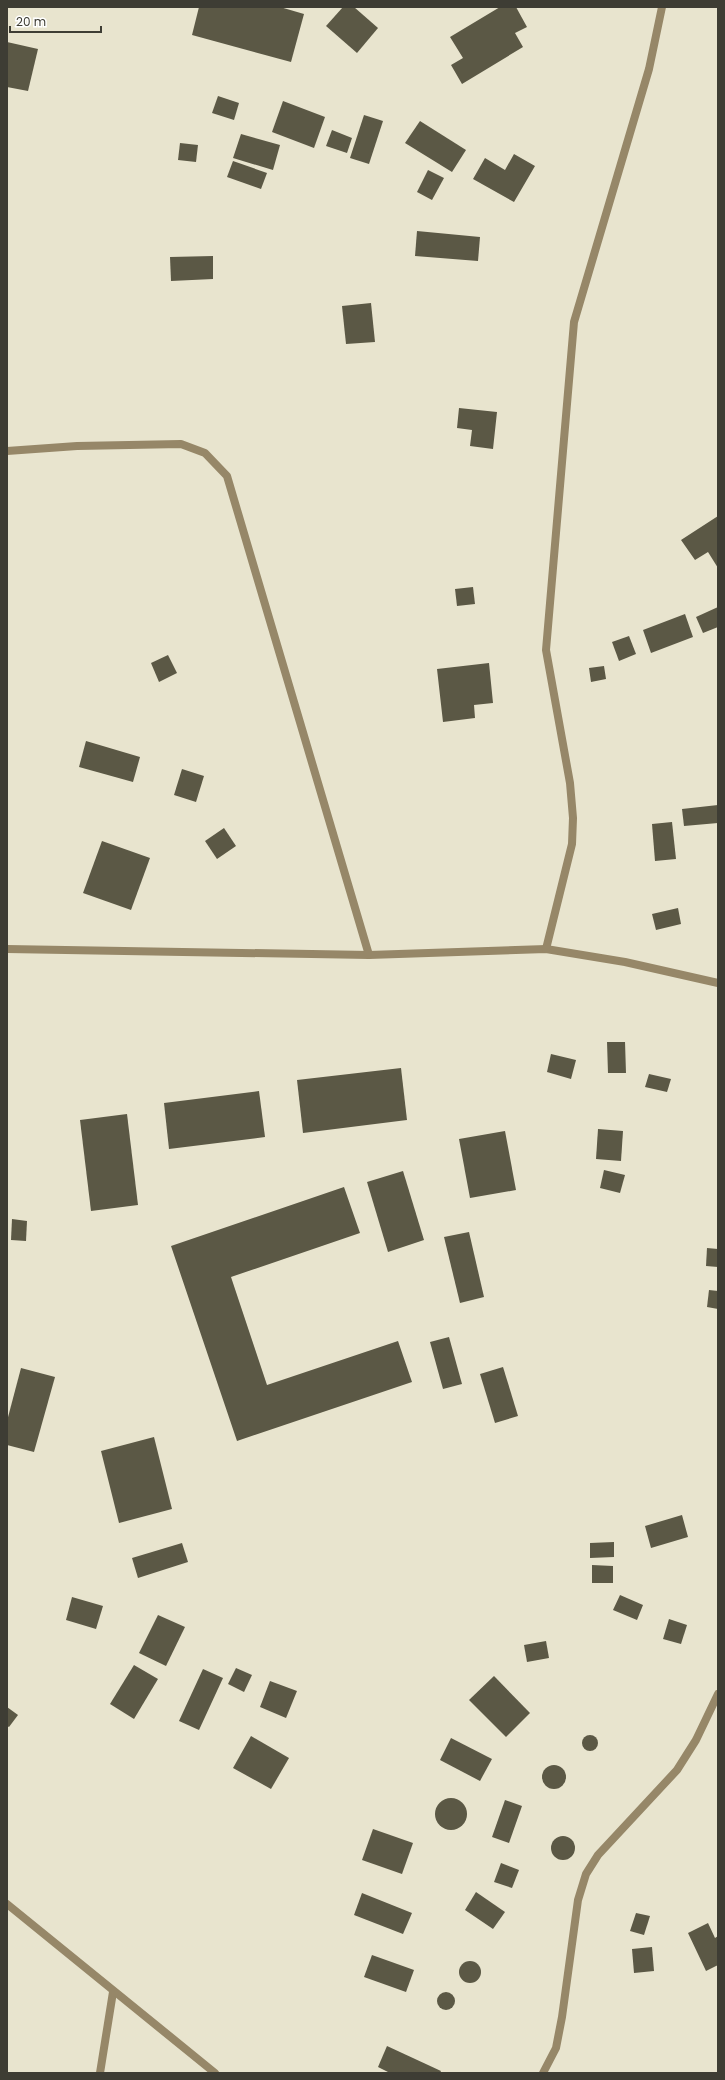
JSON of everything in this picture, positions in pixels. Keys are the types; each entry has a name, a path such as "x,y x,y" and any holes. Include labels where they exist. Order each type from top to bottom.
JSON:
{"street":[{"path":"546,950 572,844 573,818 570,783 546,650 574,322 648,69 662,7"},
{"path":"7,451 77,446 181,444 205,453 227,476 369,955"},
{"path":"7,949 369,955 546,950 625,962 718,983"},
{"path":"543,2073 556,2048 562,2017 578,1900 586,1874 598,1855 677,1770 696,1740 718,1694"},
{"path":"7,1904 113,1992 215,2073"},
{"path":"100,2073 113,1992"}],"building":[{"path":"199,7 280,7 304,14 291,62 192,35"},
{"path":"343,7 354,7 378,28 357,53 326,26"},
{"path":"500,7 516,7 527,27 515,33 523,47 462,84 451,65 463,58 450,37"},
{"path":"7,42 38,49 28,91 7,87"},
{"path":"218,96 239,103 234,120 212,113"},
{"path":"283,101 325,117 314,148 272,132"},
{"path":"364,115 383,121 369,164 350,158"},
{"path":"420,121 466,150 452,172 405,143"},
{"path":"332,130 352,138 347,153 326,146"},
{"path":"241,134 280,145 273,170 233,158"},
{"path":"180,143 198,145 196,162 178,160"},
{"path":"514,154 535,166 514,202 473,179 485,158 505,170"},
{"path":"233,161 267,173 261,189 227,177"},
{"path":"428,170 444,178 432,200 417,192"},
{"path":"417,231 480,237 478,261 415,256"},
{"path":"213,256 213,279 171,281 170,257"},
{"path":"371,303 375,342 346,344 342,306"},
{"path":"459,408 497,412 493,449 470,446 472,430 457,428"},
{"path":"718,516 718,568 708,552 695,560 681,540"},
{"path":"473,587 475,604 457,606 455,589"},
{"path":"718,607 718,627 703,633 696,617"},
{"path":"685,614 693,637 651,653 643,630"},
{"path":"629,636 636,654 619,661 612,642"},
{"path":"168,655 177,673 159,682 151,663"},
{"path":"489,663 493,703 474,705 475,718 443,722 437,669"},
{"path":"604,666 606,679 591,682 589,668"},
{"path":"86,741 140,757 133,782 79,767"},
{"path":"182,769 204,776 196,802 174,795"},
{"path":"718,805 718,823 684,826 682,809"},
{"path":"672,822 676,859 655,861 652,824"},
{"path":"224,828 236,846 217,859 205,841"},
{"path":"102,841 150,858 131,910 83,893"},
{"path":"678,908 681,924 656,930 652,914"},
{"path":"607,1042 625,1042 626,1073 608,1073"},
{"path":"551,1054 576,1060 571,1079 547,1072"},
{"path":"401,1068 407,1120 303,1133 297,1080"},
{"path":"649,1074 671,1079 667,1092 645,1087"},
{"path":"259,1091 265,1137 169,1149 164,1103"},
{"path":"127,1114 138,1205 91,1211 80,1120"},
{"path":"598,1129 623,1131 621,1161 596,1159"},
{"path":"505,1131 516,1190 470,1198 459,1139"},
{"path":"604,1170 625,1175 620,1193 600,1188"},
{"path":"403,1171 424,1240 388,1252 367,1182"},
{"path":"344,1187 360,1233 231,1277 267,1385 398,1341 412,1382 237,1441 171,1246"},
{"path":"12,1219 27,1221 26,1241 11,1240"},
{"path":"469,1232 484,1297 460,1303 444,1237"},
{"path":"707,1248 718,1249 718,1267 706,1266"},
{"path":"709,1290 718,1291 718,1309 707,1307"},
{"path":"449,1337 462,1384 443,1389 430,1342"},
{"path":"503,1367 518,1416 495,1423 480,1374"},
{"path":"21,1368 55,1377 34,1452 7,1445 7,1421"},
{"path":"154,1437 172,1509 119,1523 101,1451"},
{"path":"682,1515 688,1537 651,1548 645,1526"},
{"path":"614,1542 614,1557 590,1558 590,1543"},
{"path":"182,1543 188,1562 138,1578 132,1558"},
{"path":"592,1565 613,1566 613,1583 592,1583"},
{"path":"620,1595 643,1605 637,1620 613,1610"},
{"path":"72,1597 103,1606 96,1629 66,1620"},
{"path":"158,1615 185,1627 166,1666 139,1653"},
{"path":"669,1619 687,1625 681,1644 663,1639"},
{"path":"546,1641 549,1658 527,1662 524,1645"},
{"path":"134,1665 158,1679 134,1719 110,1704"},
{"path":"236,1668 252,1675 244,1692 228,1684"},
{"path":"203,1669 223,1678 199,1730 179,1721"},
{"path":"494,1676 530,1713 506,1737 469,1700"},
{"path":"270,1681 297,1691 286,1718 260,1707"},
{"path":"7,1707 18,1715 9,1727 7,1726"},
{"path":"587,1735 593,1735 598,1740 596,1749 593,1751 587,1751 582,1746 582,1740"},
{"path":"251,1736 289,1758 271,1789 233,1768"},
{"path":"451,1738 492,1759 480,1781 440,1760"},
{"path":"554,1765 563,1768 566,1777 563,1786 554,1789 545,1786 542,1777 545,1768"},
{"path":"448,1798 454,1798 464,1805 467,1814 466,1820 460,1827 454,1830 448,1830 438,1823 435,1817 435,1811 442,1801"},
{"path":"505,1800 522,1806 509,1843 492,1837"},
{"path":"373,1829 413,1843 402,1874 362,1860"},
{"path":"563,1836 571,1840 575,1848 571,1856 563,1860 555,1856 551,1848 555,1840"},
{"path":"501,1863 519,1870 512,1888 494,1882"},
{"path":"476,1892 505,1912 493,1929 465,1910"},
{"path":"362,1893 412,1913 403,1934 354,1915"},
{"path":"636,1913 650,1916 644,1935 630,1931"},
{"path":"708,1923 715,1938 718,1936 718,1965 706,1971 688,1933"},
{"path":"652,1947 654,1971 634,1973 632,1949"},
{"path":"372,1955 414,1970 406,1992 364,1977"},
{"path":"470,1961 478,1964 481,1972 478,1980 470,1983 462,1980 459,1972 462,1964"},
{"path":"442,1992 450,1992 455,1997 453,2008 450,2010 442,2010 437,2005 437,1997"},
{"path":"387,2046 441,2071 440,2073 390,2073 378,2067"}]}
